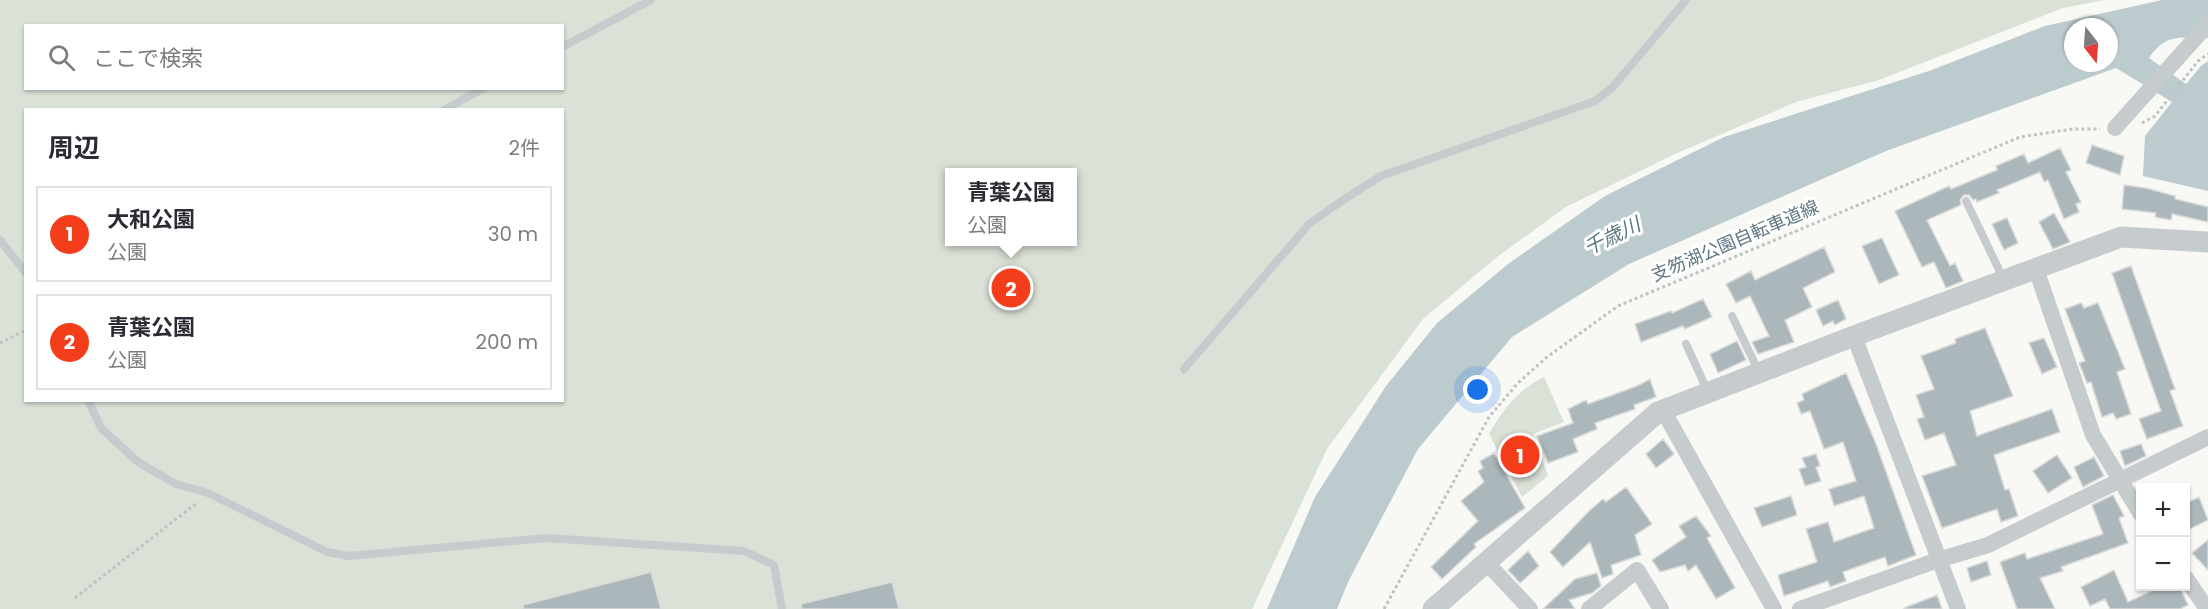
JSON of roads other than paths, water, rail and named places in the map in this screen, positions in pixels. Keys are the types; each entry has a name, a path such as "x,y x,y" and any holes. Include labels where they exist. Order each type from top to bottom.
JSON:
{"street":[{"path":"2120,123 2208,24"},
{"path":"1433,609 1485,561 1663,410 2121,237 2208,242"},
{"path":"2036,269 2093,435 2136,507"},
{"path":"1854,336 1958,609"},
{"path":"1663,410 1774,609"},
{"path":"1800,609 2005,538 2208,437"},
{"path":"1485,561 1530,609"},
{"path":"1589,609 1637,570 1661,609"},
{"path":"2190,584 2207,609"}],"lane":[{"path":"564,46 651,0"},
{"path":"1184,369 1310,223 1381,176 1594,101 1612,88 1686,0"},
{"path":"448,108 480,90"},
{"path":"1966,201 2005,280"},
{"path":"0,240 24,270"},
{"path":"1732,316 1759,373"},
{"path":"1686,344 1708,393"},
{"path":"89,402 100,428 138,462 176,484 208,493 327,552 349,556 546,538 744,551 774,565 782,609"}],"water":[{"path":"2162,0 2208,0 2208,38 2182,38 2168,41 2161,44 2149,58 2186,84 2208,61 2208,191 2143,176 2145,136 2172,102 2118,69 2118,18 2081,18"},
{"name":"千歳川","path":"2064,22 2064,72 2105,72 1886,151 1629,264 1512,337 1418,449 1349,580 1337,609 1267,609 1315,497 1386,386 1437,323 1508,264 1605,196 1724,137 1929,71 2045,26"}],"place":[{"name":"青葉公園","path":"1011,288"},
{"name":"大和公園","path":"1520,455"}]}
